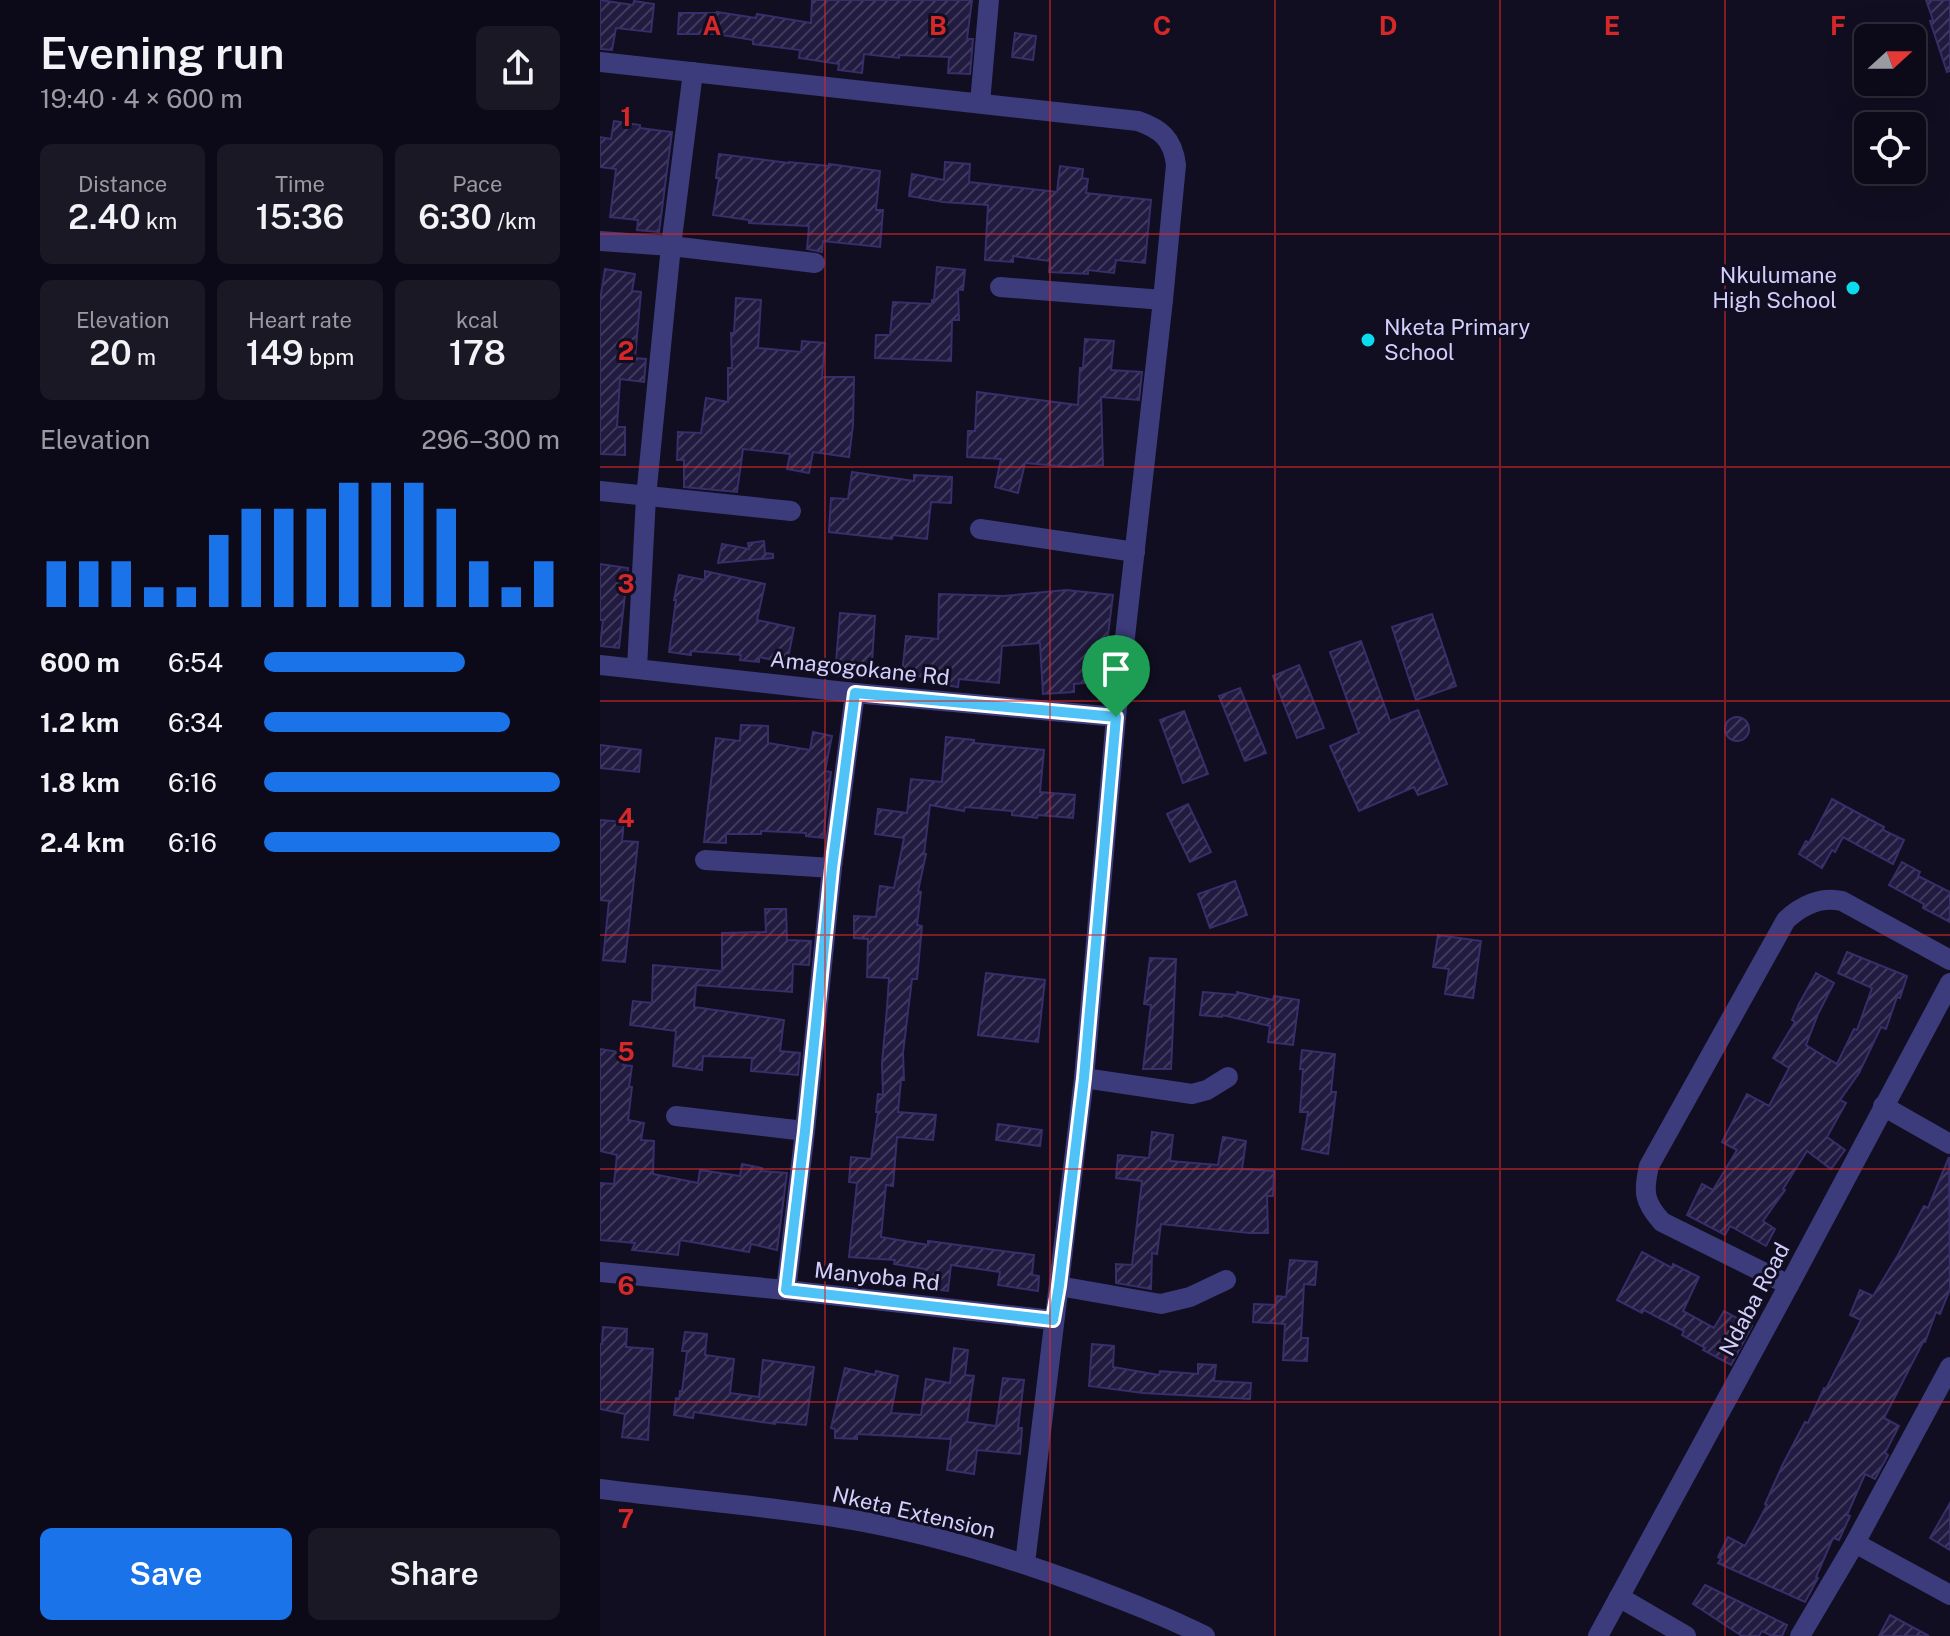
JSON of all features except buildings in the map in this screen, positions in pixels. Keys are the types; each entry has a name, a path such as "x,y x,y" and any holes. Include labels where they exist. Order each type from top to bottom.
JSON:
{"street":[{"path":"980,103 989,0"},
{"path":"600,62 1138,121 1165,135 1175,152 1163,300 1116,717 1084,1078 1025,1563"},
{"path":"637,668 646,497 671,246 693,72"},
{"path":"600,241 815,263"},
{"path":"1000,287 1163,300"},
{"path":"600,491 791,511"},
{"path":"980,529 1135,552"},
{"name":"Amagogokane Rd","path":"600,665 1116,717"},
{"path":"786,1290 832,868 855,693"},
{"path":"705,860 832,868"},
{"path":"1789,1285 1662,1222 1650,1209 1645,1194 1649,1166 1786,920 1794,912 1810,903 1831,899 1842,901 1950,960"},
{"name":"Ndaba Road","path":"1598,1636 1950,983"},
{"path":"1084,1078 1192,1094 1207,1090 1228,1077"},
{"path":"1883,1106 1950,1144"},
{"path":"676,1116 805,1131"},
{"name":"Manyoba Rd","path":"600,1272 1053,1320"},
{"path":"1059,1286 1161,1304 1190,1297 1226,1280"},
{"path":"1800,1636 1855,1543 1950,1367"},
{"name":"Nketa Extension","path":"600,1489 836,1517 947,1541 1025,1563 1117,1597 1205,1636"},
{"path":"1855,1543 1950,1595"},
{"path":"1619,1597 1686,1636"}],"place":[{"name":"Nkulumane High School","path":"1853,288"},
{"name":"Nketa Primary School","path":"1368,340"}],"route":[{"path":"855,693 1116,717 1084,1078 1053,1320 786,1290 832,868 855,693"}]}
